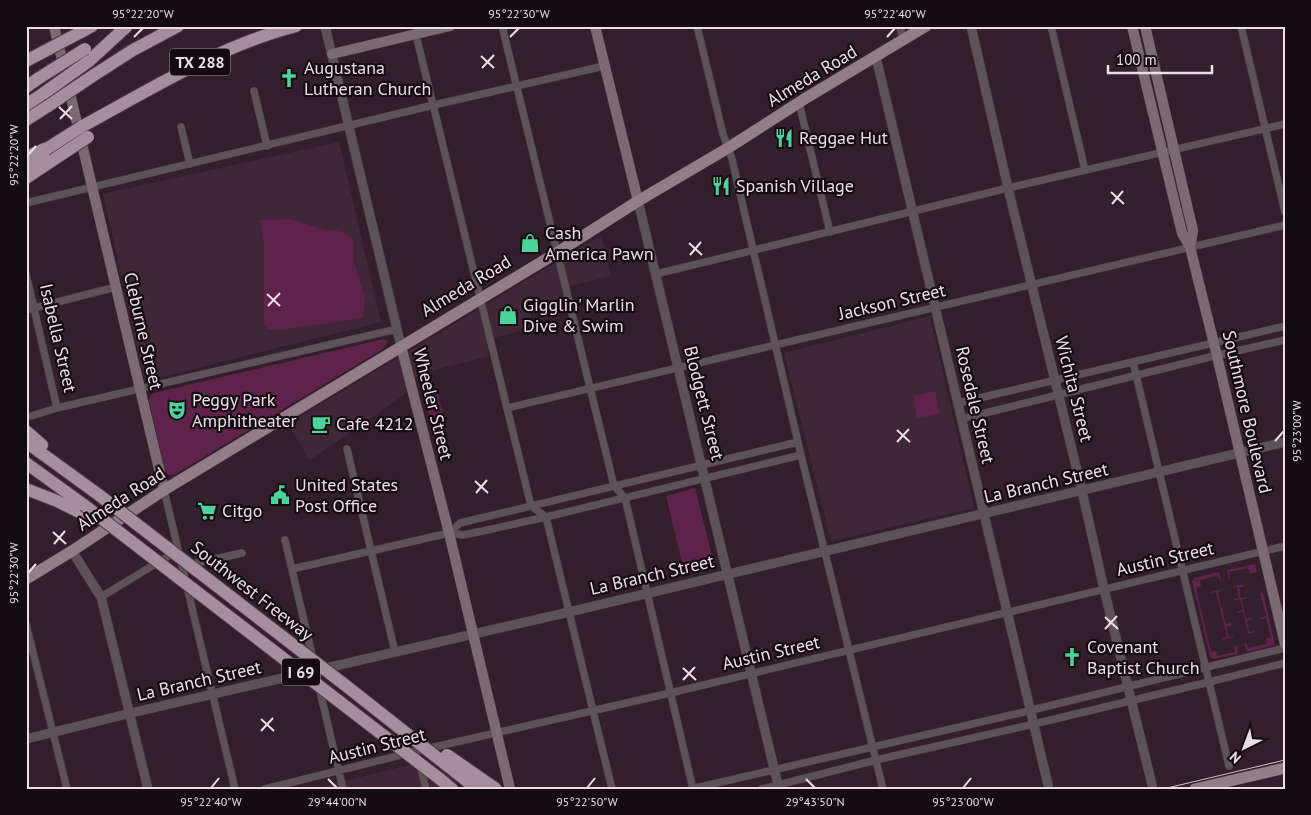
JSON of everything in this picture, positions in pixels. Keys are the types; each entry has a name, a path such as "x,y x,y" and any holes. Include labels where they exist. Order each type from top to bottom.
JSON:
{"highway":[{"path":"26,105 46,99 94,75 133,50 178,26"},
{"path":"26,87 87,55 127,27"},
{"name":"TX 288","path":"50,154 94,120 175,75 206,59 293,27"},
{"path":"26,62 87,29"},
{"path":"26,120 87,55"},
{"path":"26,157 50,154"},
{"path":"26,168 50,154"},
{"path":"26,178 50,154"},
{"path":"26,431 94,492"},
{"name":"Southwest Freeway","path":"26,442 346,685 478,789"},
{"name":"Southwest Freeway","path":"26,463 84,510 118,532 451,789"},
{"path":"26,489 84,510"},
{"path":"346,685 496,789"}],"main road":[{"name":"Cleburne Street","path":"54,26 164,490"},
{"path":"332,54 450,26"},
{"name":"Blodgett Street","path":"594,26 638,201"},
{"name":"Almeda Road","path":"26,579 164,490 558,252 638,201 926,26"},
{"name":"Southmore Boulevard","path":"1132,26 1182,233 1190,246 1285,644"},
{"name":"Southmore Boulevard","path":"1145,26 1193,231 1190,246"},
{"name":"Wheeler Street","path":"401,346 449,533 510,789"},
{"path":"1195,789 1233,784 1285,768"}],"street":[{"name":"Wheeler Street","path":"325,26 401,346"},
{"path":"502,26 614,486 625,498 692,789 1031,710 1285,648"},
{"path":"697,26 723,134 732,159 798,442 883,789"},
{"path":"900,26 903,40"},
{"name":"Wichita Street","path":"971,26 1008,188 1056,380 1127,686 1153,789"},
{"path":"1052,26 1086,170"},
{"path":"1241,26 1285,212"},
{"path":"416,34 531,506 546,517 612,789"},
{"name":"Rosedale Street","path":"876,57 1049,789"},
{"path":"26,203 604,66"},
{"path":"254,90 267,146"},
{"path":"799,103 830,232"},
{"path":"656,274 1008,188 1285,124"},
{"path":"181,126 190,164"},
{"name":"Blodgett Street","path":"638,201 778,786"},
{"name":"Jackson Street","path":"506,408 1285,225"},
{"name":"Isabella Street","path":"26,274 57,408"},
{"path":"26,310 116,287"},
{"path":"958,403 1285,326"},
{"path":"31,416 57,408 397,329"},
{"path":"962,418 1285,340"},
{"path":"1133,362 1229,766"},
{"path":"449,533 460,523 798,442"},
{"name":"La Branch Street","path":"26,739 1285,442"},
{"path":"347,449 396,652"},
{"path":"292,569 449,533 463,536 802,455"},
{"name":"Cleburne Street","path":"164,490 235,789"},
{"path":"285,540 343,789"},
{"name":"Austin Street","path":"265,789 496,732 670,693 1285,546"},
{"path":"100,597 178,550"},
{"path":"72,551 100,597 148,789"},
{"path":"183,566 242,553"},
{"path":"26,624 67,789"},
{"path":"762,789 876,760 1131,701 1285,662"},
{"path":"417,751 426,789"}],"shaded area":[{"path":"339,142 381,322 145,381 103,194"},
{"path":"291,219 325,230 338,231 352,238 354,245 353,259 365,298 363,318 280,330 268,329 264,325 264,246 260,220"},
{"path":"601,235 611,276 562,288 565,303 530,311 533,327 487,340 489,356 419,374 404,395 310,460 288,424"},
{"path":"930,316 974,508 831,541 784,353"},
{"path":"384,339 387,341 387,344 381,350 174,475 169,475 165,471 149,400 154,393"},
{"path":"935,391 940,414 917,418 913,396"},
{"path":"438,394 444,421 431,424 425,397"},
{"path":"695,488 715,568 685,575 666,496"},
{"path":"1255,564 1257,572 1250,574 1248,568 1229,572 1229,579 1227,570"},
{"path":"1219,572 1220,581 1218,576 1200,580 1201,586 1196,588 1211,652 1216,651 1217,656 1235,652 1234,646 1237,645 1238,654 1213,659 1210,656 1192,581 1194,578"},
{"path":"1243,584 1244,586 1239,588 1241,598 1247,597 1242,600 1246,619 1252,618 1247,621 1249,632 1255,632 1243,635 1248,633 1243,612 1237,612 1243,610 1240,599 1234,601 1234,599 1239,598 1237,587 1232,587"},
{"path":"1223,589 1218,592 1221,608 1227,607 1222,609 1226,624 1231,623 1232,625 1226,627 1229,637 1234,637 1222,640 1227,637 1216,592 1211,592"},
{"path":"1263,592 1275,645 1247,652 1244,644 1247,643 1248,648 1267,644 1266,639 1271,637 1266,618 1260,619 1266,616 1262,600 1256,600 1261,599 1260,593"},
{"path":"413,764 441,789 313,789"}],"tram line":[{"path":"1163,789 1285,760"}],"place":[{"name":"Augustana Lutheran Church","path":"289,78"},
{"name":"Reggae Hut","path":"784,138"},
{"name":"Spanish Village","path":"721,186"},
{"name":"Cash America Pawn","path":"530,243"},
{"name":"Gigglin' Marlin Dive & Swim","path":"508,315"},
{"name":"Peggy Park Amphitheater","path":"177,410"},
{"name":"Cafe 4212","path":"321,424"},
{"name":"United States Post Office","path":"280,495"},
{"name":"Citgo","path":"207,511"},
{"name":"Covenant Baptist Church","path":"1072,657"}]}
